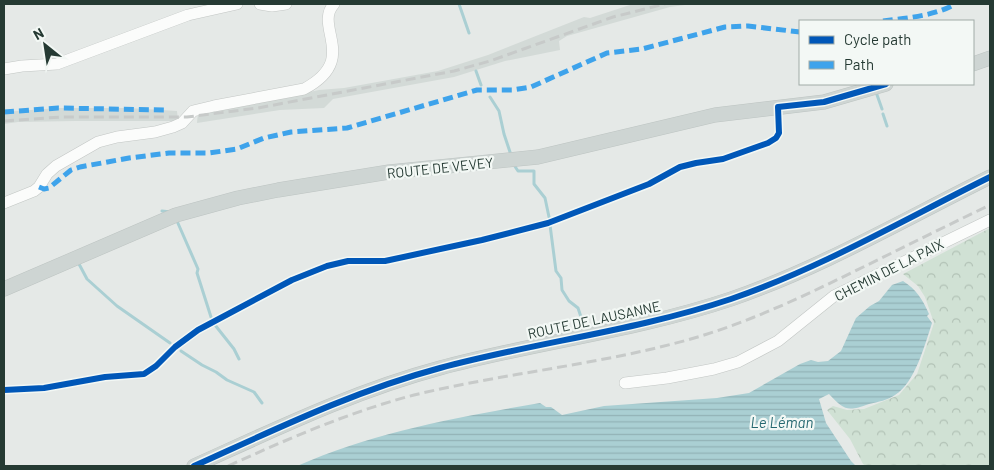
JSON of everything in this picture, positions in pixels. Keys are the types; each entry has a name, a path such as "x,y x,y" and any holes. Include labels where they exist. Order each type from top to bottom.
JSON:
{"main road":[{"path":"974,64 990,58"},
{"name":"ROUTE DE VEVEY","path":"4,288 176,215 229,200 389,172 538,157 727,112 824,102 883,85"},
{"name":"ROUTE DE LAUSANNE","path":"194,466 339,402 411,376 482,357 642,324 705,307 757,289 834,255 990,177"}],"street":[{"path":"4,70 22,66 57,64 188,15 237,4"},
{"path":"260,4 272,6 286,4"},
{"path":"4,203 34,191 56,166 98,142 117,137 155,132 182,123 193,111 304,89 314,83 328,70 332,59 333,50 328,21 330,8 334,4"},
{"name":"CHEMIN DE LA PAIX","path":"625,383 667,378 714,369 738,362 778,341 834,296 990,220"}],"shaded area":[{"path":"633,4 692,4 670,7 567,36 559,41 560,50 505,61 454,77 333,99 324,108 280,110 197,123 198,112 438,71 488,55 584,17 590,18"},
{"path":"58,108 129,108 177,111 178,121 75,121 4,124 4,112"}],"green space":[{"path":"990,228 990,466 866,466 863,464 850,439 827,410 833,406 847,410 864,409 899,395 917,374 934,323 925,297 918,286 903,274"}],"water":[{"name":"Le Léman","path":"903,281 919,295 929,314 927,316 932,323 914,372 908,382 892,397 851,409 842,406 829,394 819,399 826,423 856,466 297,466 326,454 386,435 447,420 540,403 546,407 551,407 562,415 604,406 717,398 749,393 800,364 811,360 818,362 828,361 841,351 856,318 879,301 892,285"}],"waterway":[{"path":"459,4 469,33"},
{"path":"476,71 481,85"},
{"path":"876,92 882,109"},
{"path":"490,97 499,111 511,155"},
{"path":"883,114 887,126"},
{"path":"514,165 518,171 534,171 534,184 545,198 549,217"},
{"path":"162,211 171,212"},
{"path":"177,221 198,269 197,273 211,317"},
{"path":"550,225 556,271 561,278 562,290 569,301 578,308 583,323"},
{"path":"79,264 87,279 117,306 170,343"},
{"path":"215,325 234,349 239,359"},
{"path":"181,351 227,380 254,392 262,403"}],"railway":[{"path":"4,121 61,117 187,117 258,108 454,71 490,61 613,17 665,4"},
{"path":"228,466 342,418 414,395 630,354 666,346 720,330 814,291 990,205"}],"marked path":[{"path":"890,20 929,14 955,4"},
{"path":"39,187 49,188 71,170 80,167 169,153 209,153 237,149 264,138 291,132 347,128 477,90 512,90 531,87 607,53 642,49 725,27 748,26 799,32"},
{"path":"4,112 58,108 166,110"}],"cycle path":[{"path":"4,390 44,388 105,377 144,374 198,330 292,280 327,266 348,261 385,261 482,240 548,223 649,184 680,167 723,159 768,143 776,138 779,133 778,107 824,102 883,85"},
{"path":"194,466 315,412 408,377 476,359 659,320 731,299 764,287 830,258 990,177"}]}
